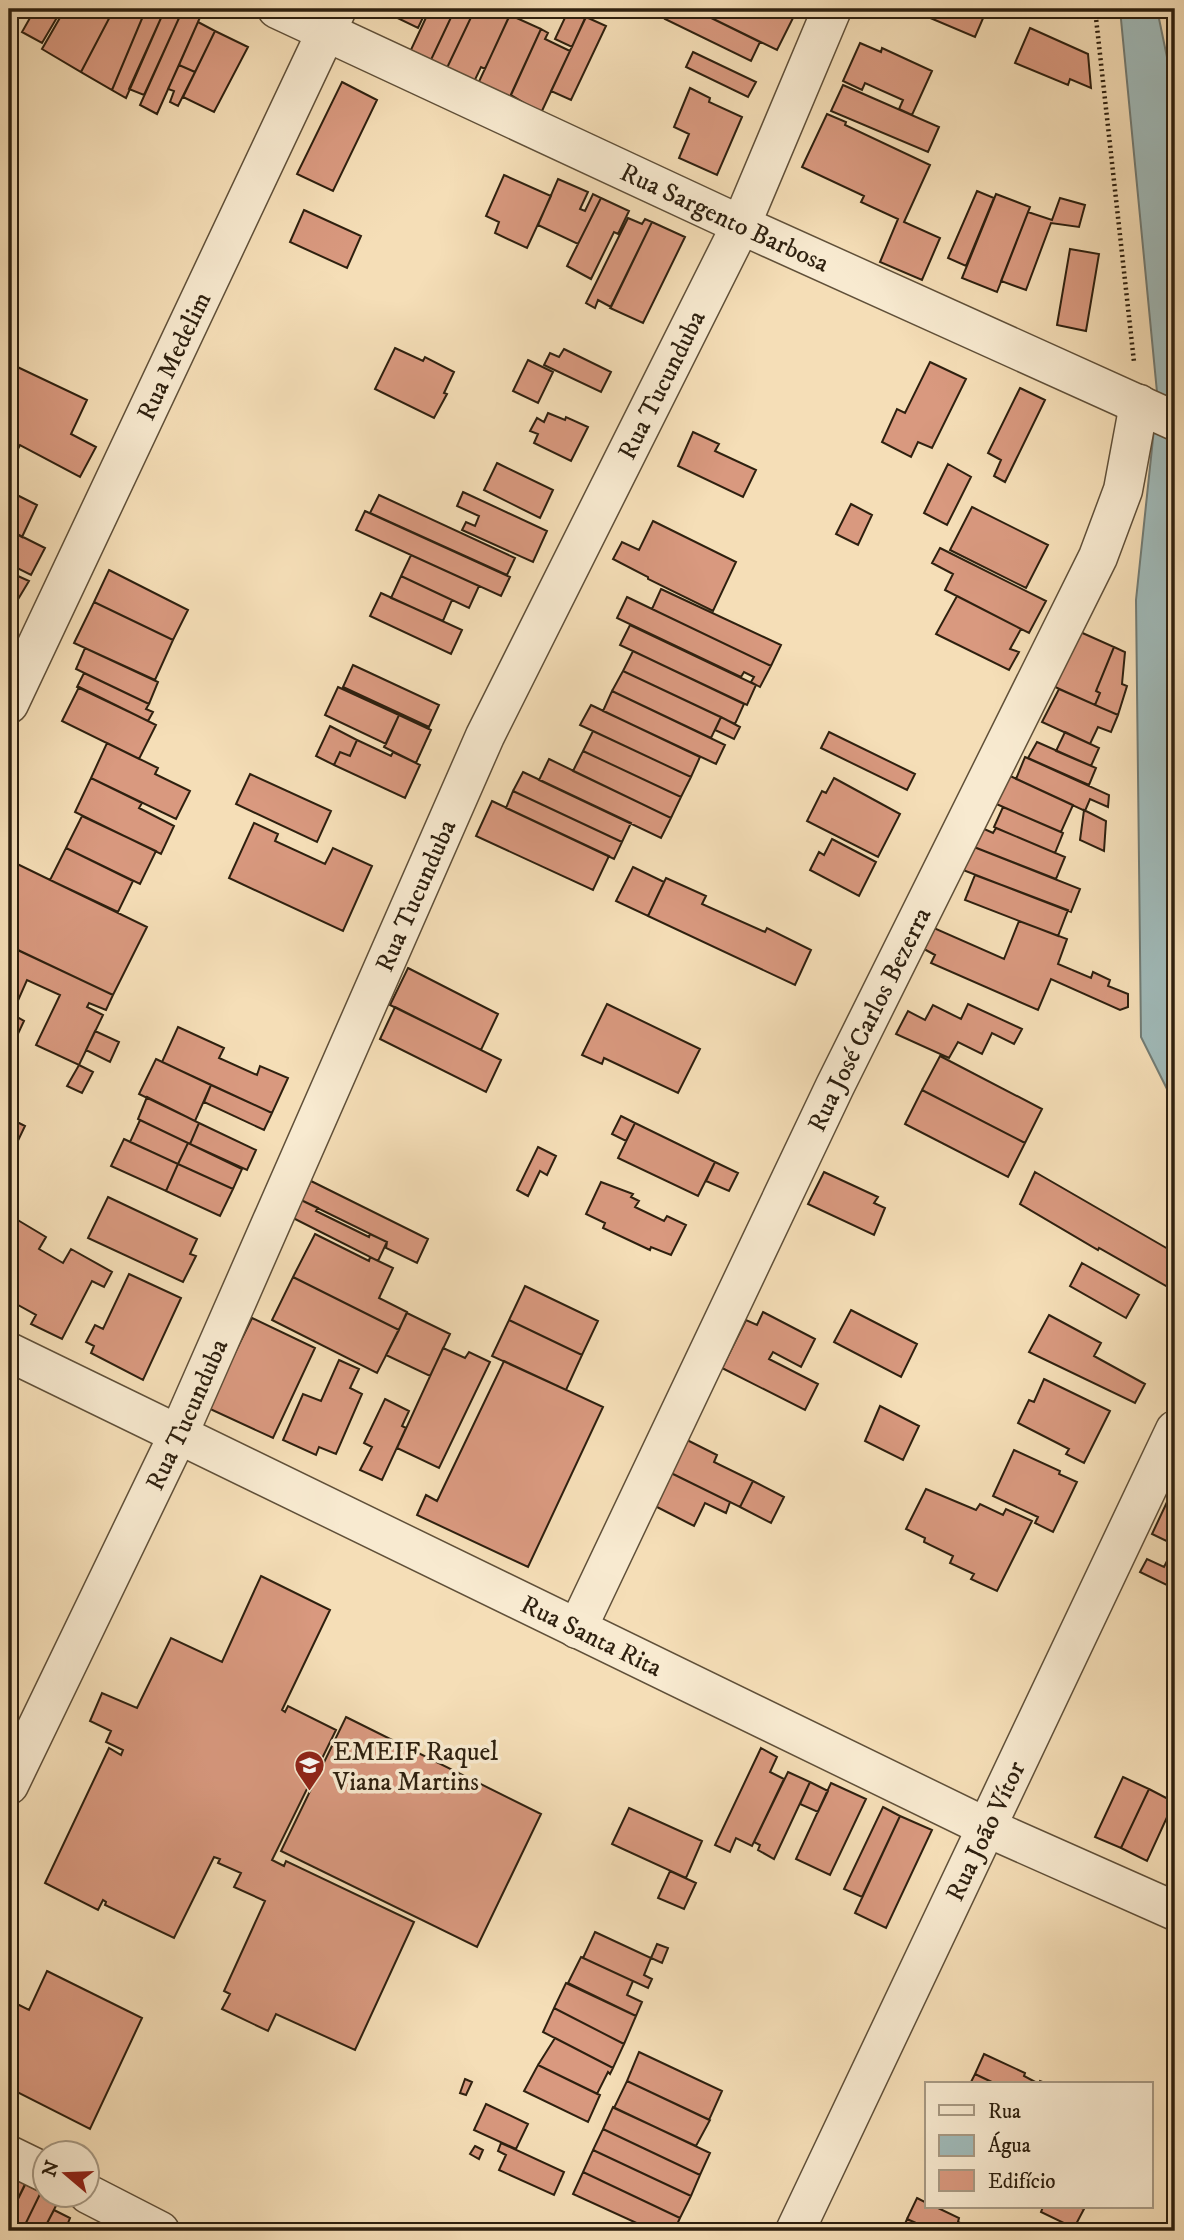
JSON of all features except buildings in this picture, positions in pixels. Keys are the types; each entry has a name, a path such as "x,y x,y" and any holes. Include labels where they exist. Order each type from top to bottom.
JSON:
{"street":[{"name":"Rua Sargento Barbosa","path":"277,9 332,20 741,225 1175,421"},
{"name":"Rua Tucunduba","path":"9,1785 179,1433 485,736 741,225 832,9"},
{"name":"Rua Medelim","path":"9,704 332,20"},
{"name":"Rua José Carlos Bezerra","path":"577,1629 835,1087 1098,557 1123,490 1139,404"},
{"name":"Rua Santa Rita","path":"9,1352 988,1828 1175,1911"},
{"name":"Rua João Vítor","path":"795,2231 1175,1430"},
{"path":"9,2155 32,2166"},
{"path":"102,2201 160,2231"}],"path":[{"path":"1095,9 1139,404"}],"water":[{"path":"1120,9 1157,9 1168,62 1175,190 1175,371 1169,398 1157,392"},
{"path":"1154,429 1175,438 1175,1105 1141,1037 1136,600"}],"place":[{"name":"EMEIF Raquel Viana Martins","path":"310,1793"}]}
